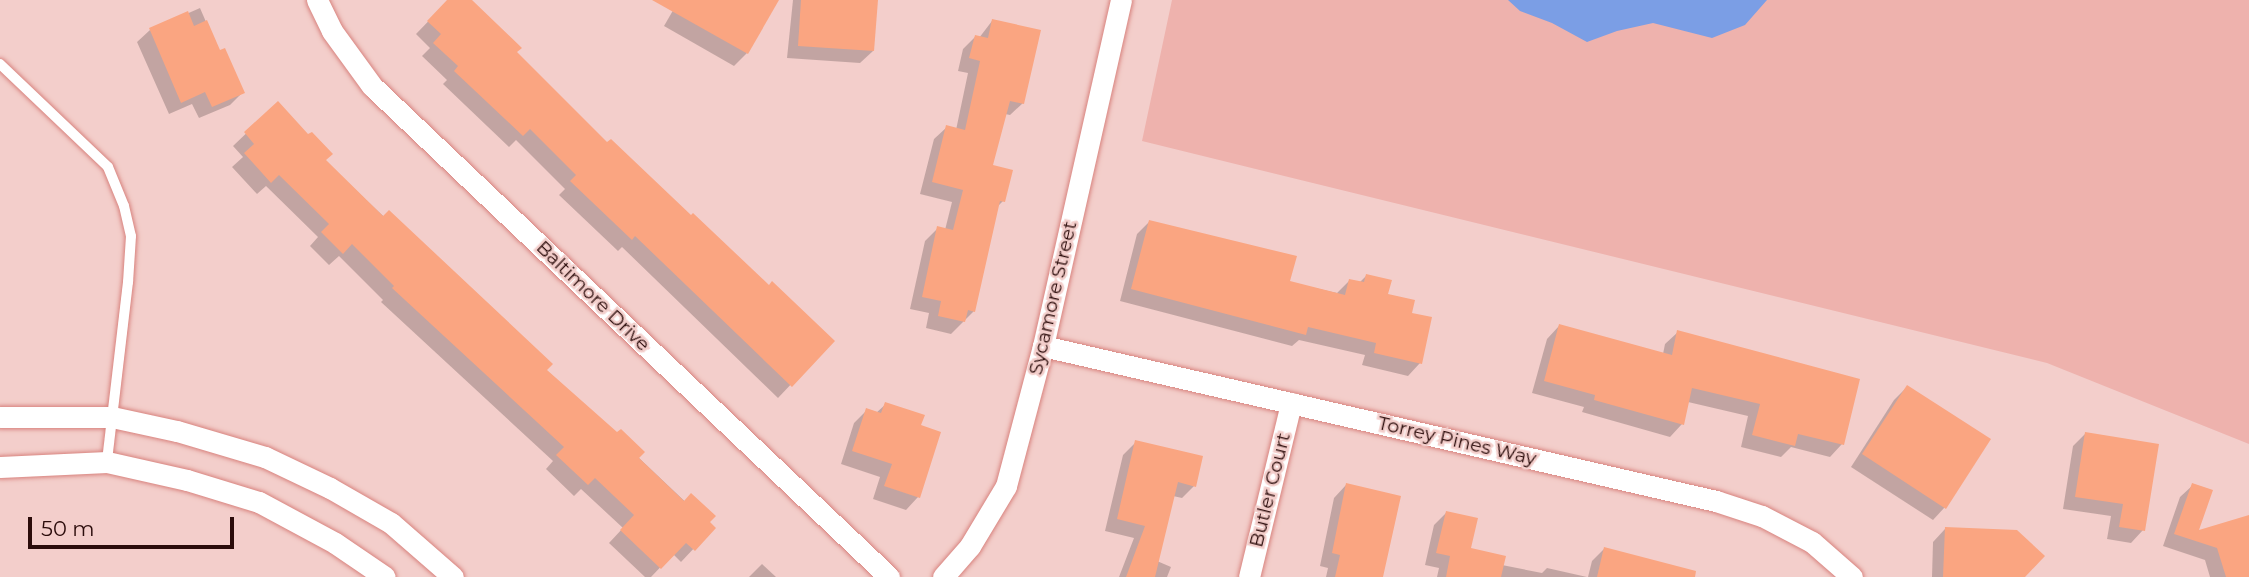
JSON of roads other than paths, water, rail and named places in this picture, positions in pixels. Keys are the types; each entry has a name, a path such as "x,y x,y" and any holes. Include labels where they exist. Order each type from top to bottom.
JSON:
{"street":[{"name":"Baltimore Drive","path":"317,0 332,31 372,86 889,577"},
{"name":"Sycamore Street","path":"943,577 970,546 1006,486 1043,346 1121,0"},
{"name":"Torrey Pines Way","path":"1043,346 1716,501 1762,516 1812,542 1852,577"},
{"name":"Butler Court","path":"1249,577 1291,403"},
{"path":"0,417 112,417 177,430 265,457 330,488 391,523 453,577"},
{"path":"0,467 107,462 187,480 259,502 335,543 385,577"}],"lane":[{"path":"0,64 107,167 124,206 130,248 107,462"}],"water":[{"path":"1508,0 1767,0 1745,25 1712,38 1653,23 1617,31 1587,42 1552,23 1520,11"}]}
